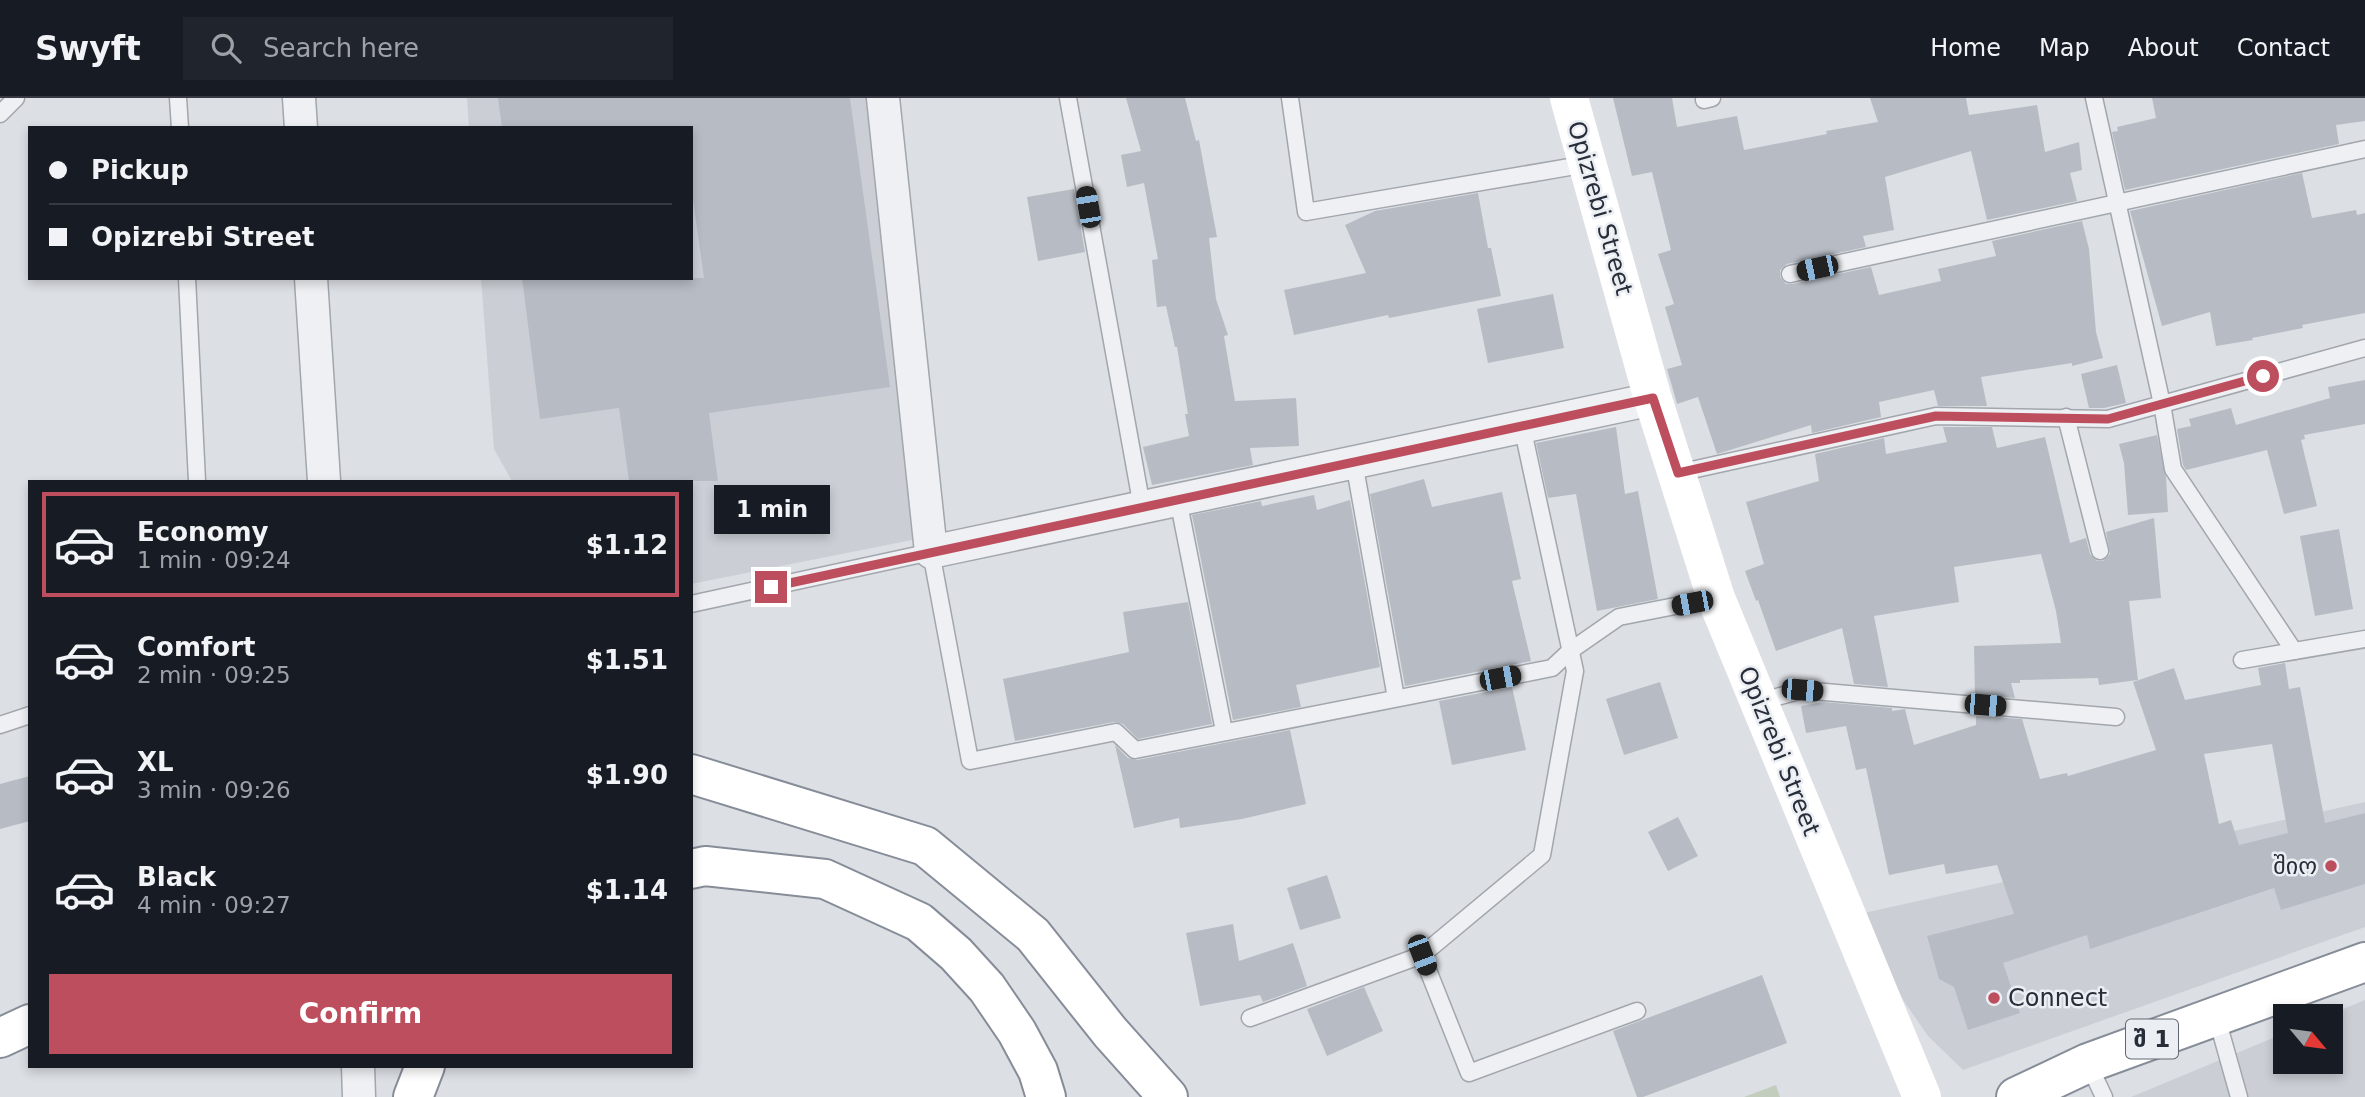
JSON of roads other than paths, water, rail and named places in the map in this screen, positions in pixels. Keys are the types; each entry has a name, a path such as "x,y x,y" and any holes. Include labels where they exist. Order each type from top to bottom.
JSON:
{"main road":[{"name":"Opizrebi Street","path":"1569,98 1653,398 1716,598 1922,1097"},
{"path":"693,775 925,846 1033,934 1110,1032 1168,1097"},
{"path":"693,869 705,866 825,879 919,922 956,954 987,988 1038,1071 1046,1097"},
{"name":"შ 1","path":"2016,1097 2096,1080 2216,1015 2365,962"},
{"path":"0,1038 28,1025"},
{"path":"414,1097 416,1084 424,1068"}],"street":[{"path":"299,98 301,126"},
{"path":"883,98 931,552 1653,398"},
{"path":"311,280 324,480"},
{"path":"358,1068 359,1097"}],"lane":[{"path":"0,114 16,98"},
{"path":"178,98 180,126"},
{"path":"1068,98 1142,507"},
{"path":"1290,98 1306,212 1587,164"},
{"path":"2094,98 2162,404 2173,469 2294,651"},
{"path":"1790,274 2365,149"},
{"path":"187,280 197,480"},
{"path":"1678,473 1936,416 2108,419 2365,348"},
{"path":"2066,417 2100,551"},
{"path":"1250,1018 1422,955 1542,855 1575,671 1522,426"},
{"path":"1354,462 1396,698"},
{"path":"1178,499 1224,731"},
{"path":"693,604 931,552 970,761 1116,732 1135,750 1552,668 1570,651 1619,617 1716,598"},
{"path":"2242,660 2365,639"},
{"path":"1759,702 1802,690 2116,717"},
{"path":"0,725 28,716"},
{"path":"1422,955 1469,1073 1637,1011"},
{"path":"2216,1015 2238,1097"}],"place":[{"name":"შიო","path":"2331,866"},
{"name":"Connect","path":"1994,998"}]}
